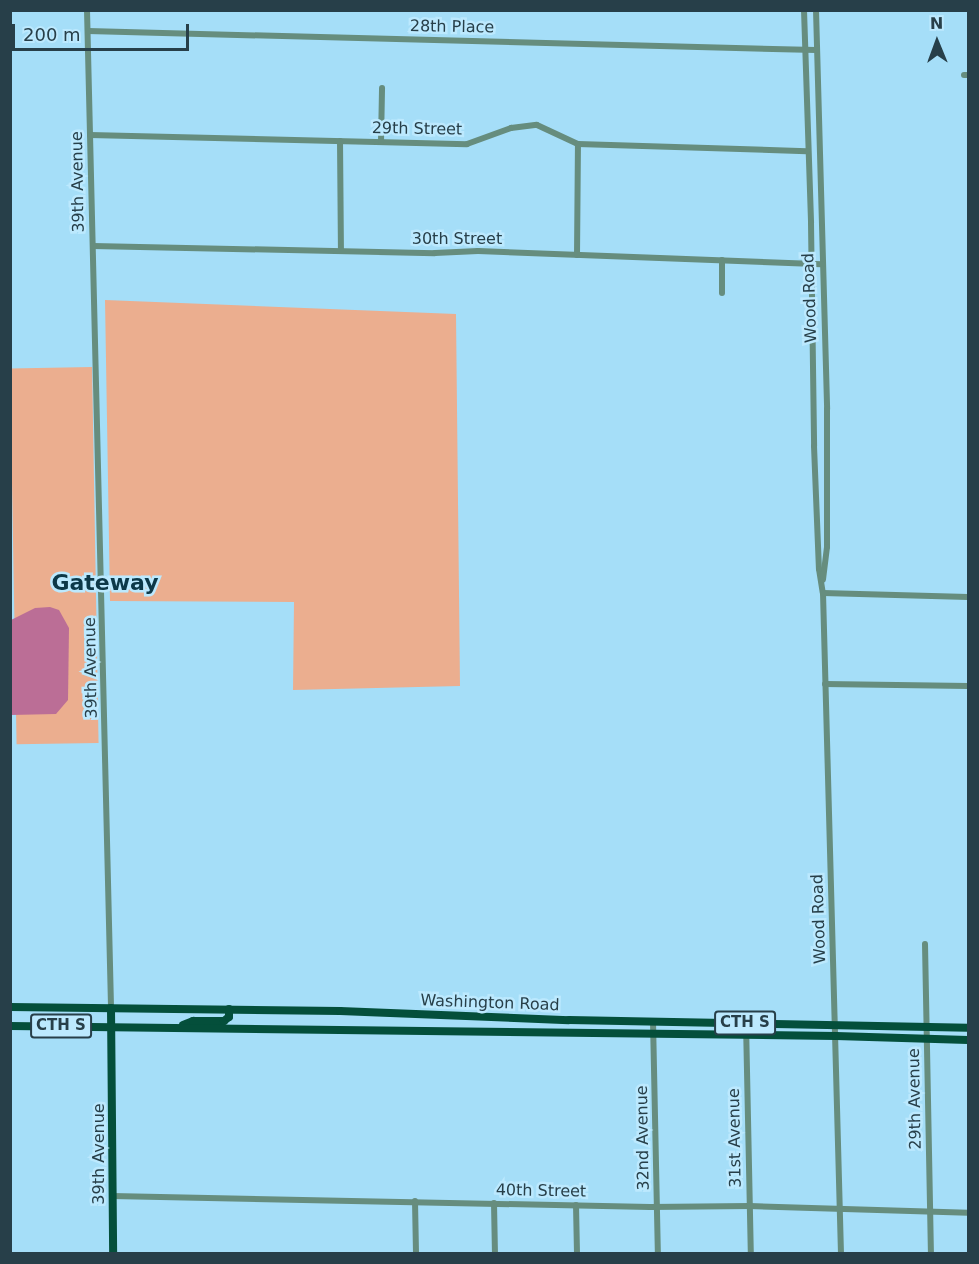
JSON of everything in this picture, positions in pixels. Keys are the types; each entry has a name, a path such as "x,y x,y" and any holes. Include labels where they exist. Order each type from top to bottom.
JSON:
{"main road":[{"name":"Washington Road","path":"10,1007 229,1009 613,1021 969,1028"},
{"name":"39th Avenue","path":"111,1008 113,1254"},
{"path":"179,1027 193,1021 224,1021 229,1017 229,1009"},
{"path":"613,1021 613,1033"},
{"name":"Washington Road","path":"10,1026 836,1036 969,1040"}],"street":[{"name":"39th Avenue","path":"87,10 111,1008"},
{"name":"Wood Road","path":"804,10 815,503 819,569 823,593 841,1254"},
{"name":"Wood Road","path":"816,10 827,496 827,547 822,584"},
{"name":"28th Place","path":"88,31 816,50"},
{"path":"381,88 381,142"},
{"name":"29th Street","path":"90,135 467,144 512,128 537,125 578,144 807,151"},
{"path":"340,141 340,250"},
{"path":"577,255 578,144"},
{"name":"30th Street","path":"93,246 577,255 822,264"},
{"path":"722,260 722,293"},
{"path":"823,593 969,597"},
{"path":"825,684 969,686"},
{"name":"29th Avenue","path":"925,944 931,1254"},
{"name":"32nd Avenue","path":"653,1021 658,1254"},
{"name":"31st Avenue","path":"746,1023 751,1254"},
{"name":"40th Street","path":"112,1196 658,1207 750,1206 969,1213"},
{"path":"415,1201 416,1254"},
{"path":"494,1203 495,1254"},
{"path":"576,1205 577,1254"}],"shaded area":[{"path":"105,300 456,314 460,686 293,690 294,602 110,601"},
{"path":"92,367 99,743 17,744 10,368"},
{"path":"50,607 59,610 69,628 68,700 56,714 11,715 11,620 35,608"}],"district":[{"name":"Gateway","path":"105,583"}]}
